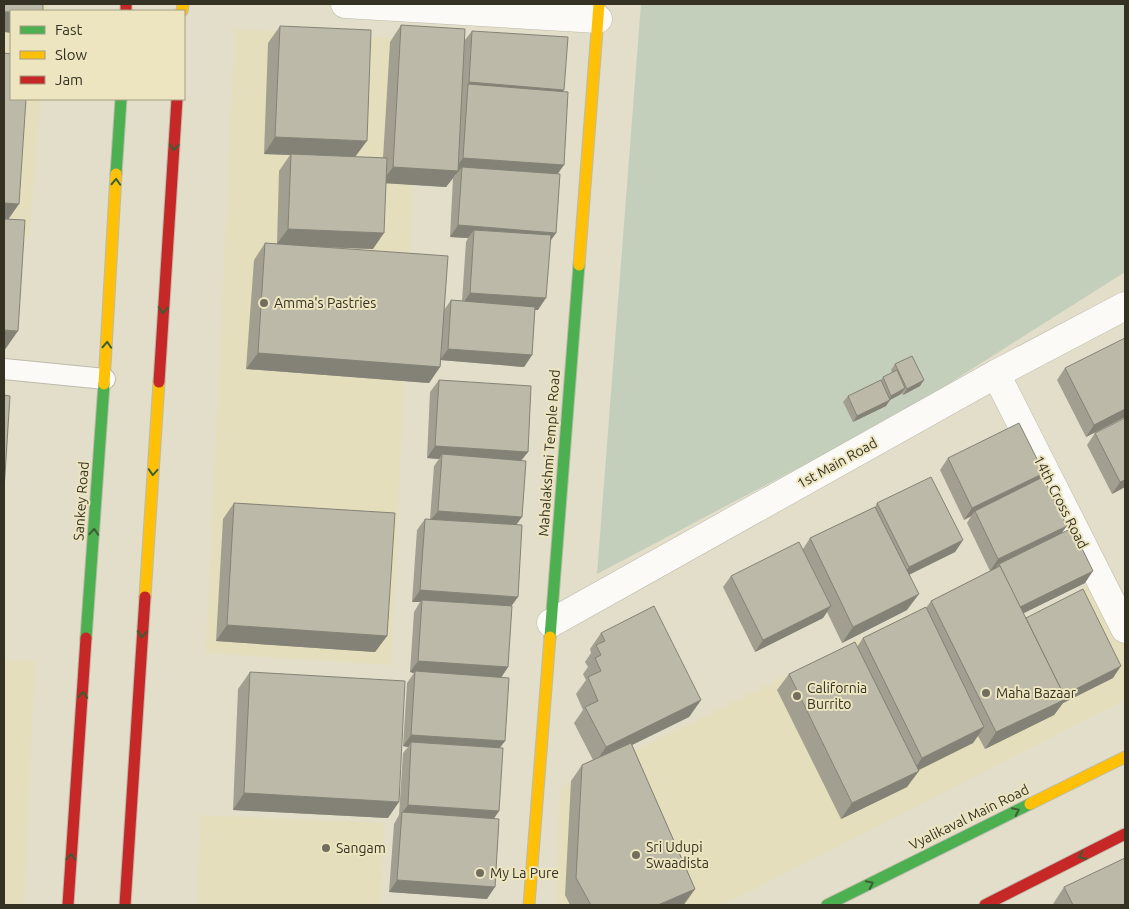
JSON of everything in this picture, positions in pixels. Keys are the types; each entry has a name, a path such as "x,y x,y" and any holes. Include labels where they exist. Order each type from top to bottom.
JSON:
{"main road":[{"name":"Mahalakshmi Temple Road","path":"529,905 599,11"},
{"name":"Sankey Road","path":"68,905 121,100"},
{"path":"125,905 177,100"},
{"name":"Vyalikaval Main Road","path":"827,905 1125,756"},
{"path":"985,905 1125,834"}],"street":[{"path":"345,4 599,11"},
{"name":"1st Main Road","path":"551,623 996,374 1125,306"},
{"name":"14th Cross Road","path":"996,374 1125,629"}],"lane":[{"path":"4,369 104,378"}],"shaded area":[{"path":"4,4 48,4 48,10 10,10 10,100 41,100 29,238 4,236"},
{"path":"235,29 420,39 391,665 206,653"},
{"path":"988,575 1009,626 1094,583 1125,642 1125,700 741,896 719,905 555,905 560,788"},
{"path":"4,659 35,661 24,905 4,905"},
{"path":"201,815 384,823 381,905 197,905"}],"green space":[{"path":"641,4 1125,4 1125,272 904,412 597,574"}],"building":[{"path":"4,4 43,4 43,10 10,10 10,12 4,12"},
{"path":"401,25 465,29 458,171 393,167"},
{"path":"280,26 371,30 367,141 275,137"},
{"path":"472,31 568,37 564,90 469,82"},
{"path":"4,53 10,54 10,100 26,100 19,204 4,203"},
{"path":"468,84 568,92 564,165 463,158"},
{"path":"291,154 387,158 384,233 288,229"},
{"path":"462,167 560,174 556,233 458,225"},
{"path":"4,219 25,220 18,331 4,330"},
{"path":"474,230 551,235 546,298 470,293"},
{"path":"265,243 448,256 440,367 258,353"},
{"path":"451,300 535,307 532,355 448,349"},
{"path":"1125,338 1125,409 1094,425 1065,368"},
{"path":"912,356 924,380 907,389 895,364"},
{"path":"897,370 905,388 891,396 883,377"},
{"path":"439,380 531,386 528,452 435,446"},
{"path":"881,380 890,400 857,416 848,396"},
{"path":"4,395 10,396 4,490"},
{"path":"1125,418 1125,480 1120,482 1095,433"},
{"path":"1019,423 1044,473 972,508 948,458"},
{"path":"442,454 526,461 522,517 438,511"},
{"path":"931,477 963,540 909,567 877,503"},
{"path":"1043,477 1067,526 998,559 975,511"},
{"path":"234,503 395,513 387,636 227,625"},
{"path":"875,507 919,594 853,627 810,538"},
{"path":"425,519 522,525 518,597 420,590"},
{"path":"1072,528 1093,571 1020,607 999,564"},
{"path":"799,542 831,606 763,640 731,576"},
{"path":"1000,566 1066,699 996,732 931,601"},
{"path":"1083,589 1121,666 1064,695 1026,618"},
{"path":"422,600 512,606 508,667 418,661"},
{"path":"654,606 701,700 606,747 585,707 598,701 588,677 601,671 595,658 601,655 596,645 605,641 601,633"},
{"path":"926,607 984,727 922,758 863,638"},
{"path":"855,642 919,771 852,803 789,674"},
{"path":"415,671 509,678 505,741 411,735"},
{"path":"250,672 405,681 399,802 244,793"},
{"path":"411,742 503,748 499,811 408,805"},
{"path":"631,743 695,889 658,905 591,905 576,878 582,765"},
{"path":"402,812 499,819 495,887 397,880"},
{"path":"1125,858 1125,905 1073,905 1064,887"}],"traffic: fast":[{"path":"116,174 121,100"},
{"path":"550,637 579,265"},
{"path":"86,638 104,384"},
{"path":"827,905 1030,804"}],"traffic: slow":[{"path":"182,10 183,4"},
{"path":"579,265 599,4"},
{"path":"104,384 116,174"},
{"path":"145,597 159,382"},
{"path":"529,905 550,637"},
{"path":"1030,804 1125,757"}],"traffic: jam":[{"path":"126,4 126,10"},
{"path":"159,382 177,100"},
{"path":"125,905 145,597"},
{"path":"68,905 86,638"},
{"path":"985,905 1125,834"}],"place":[{"name":"Amma's Pastries","path":"264,303"},
{"name":"Maha Bazaar","path":"986,693"},
{"name":"California Burrito","path":"797,696"},
{"name":"Sangam","path":"326,848"},
{"name":"Sri Udupi Swaadista","path":"636,855"},
{"name":"My La Pure","path":"480,873"}]}
